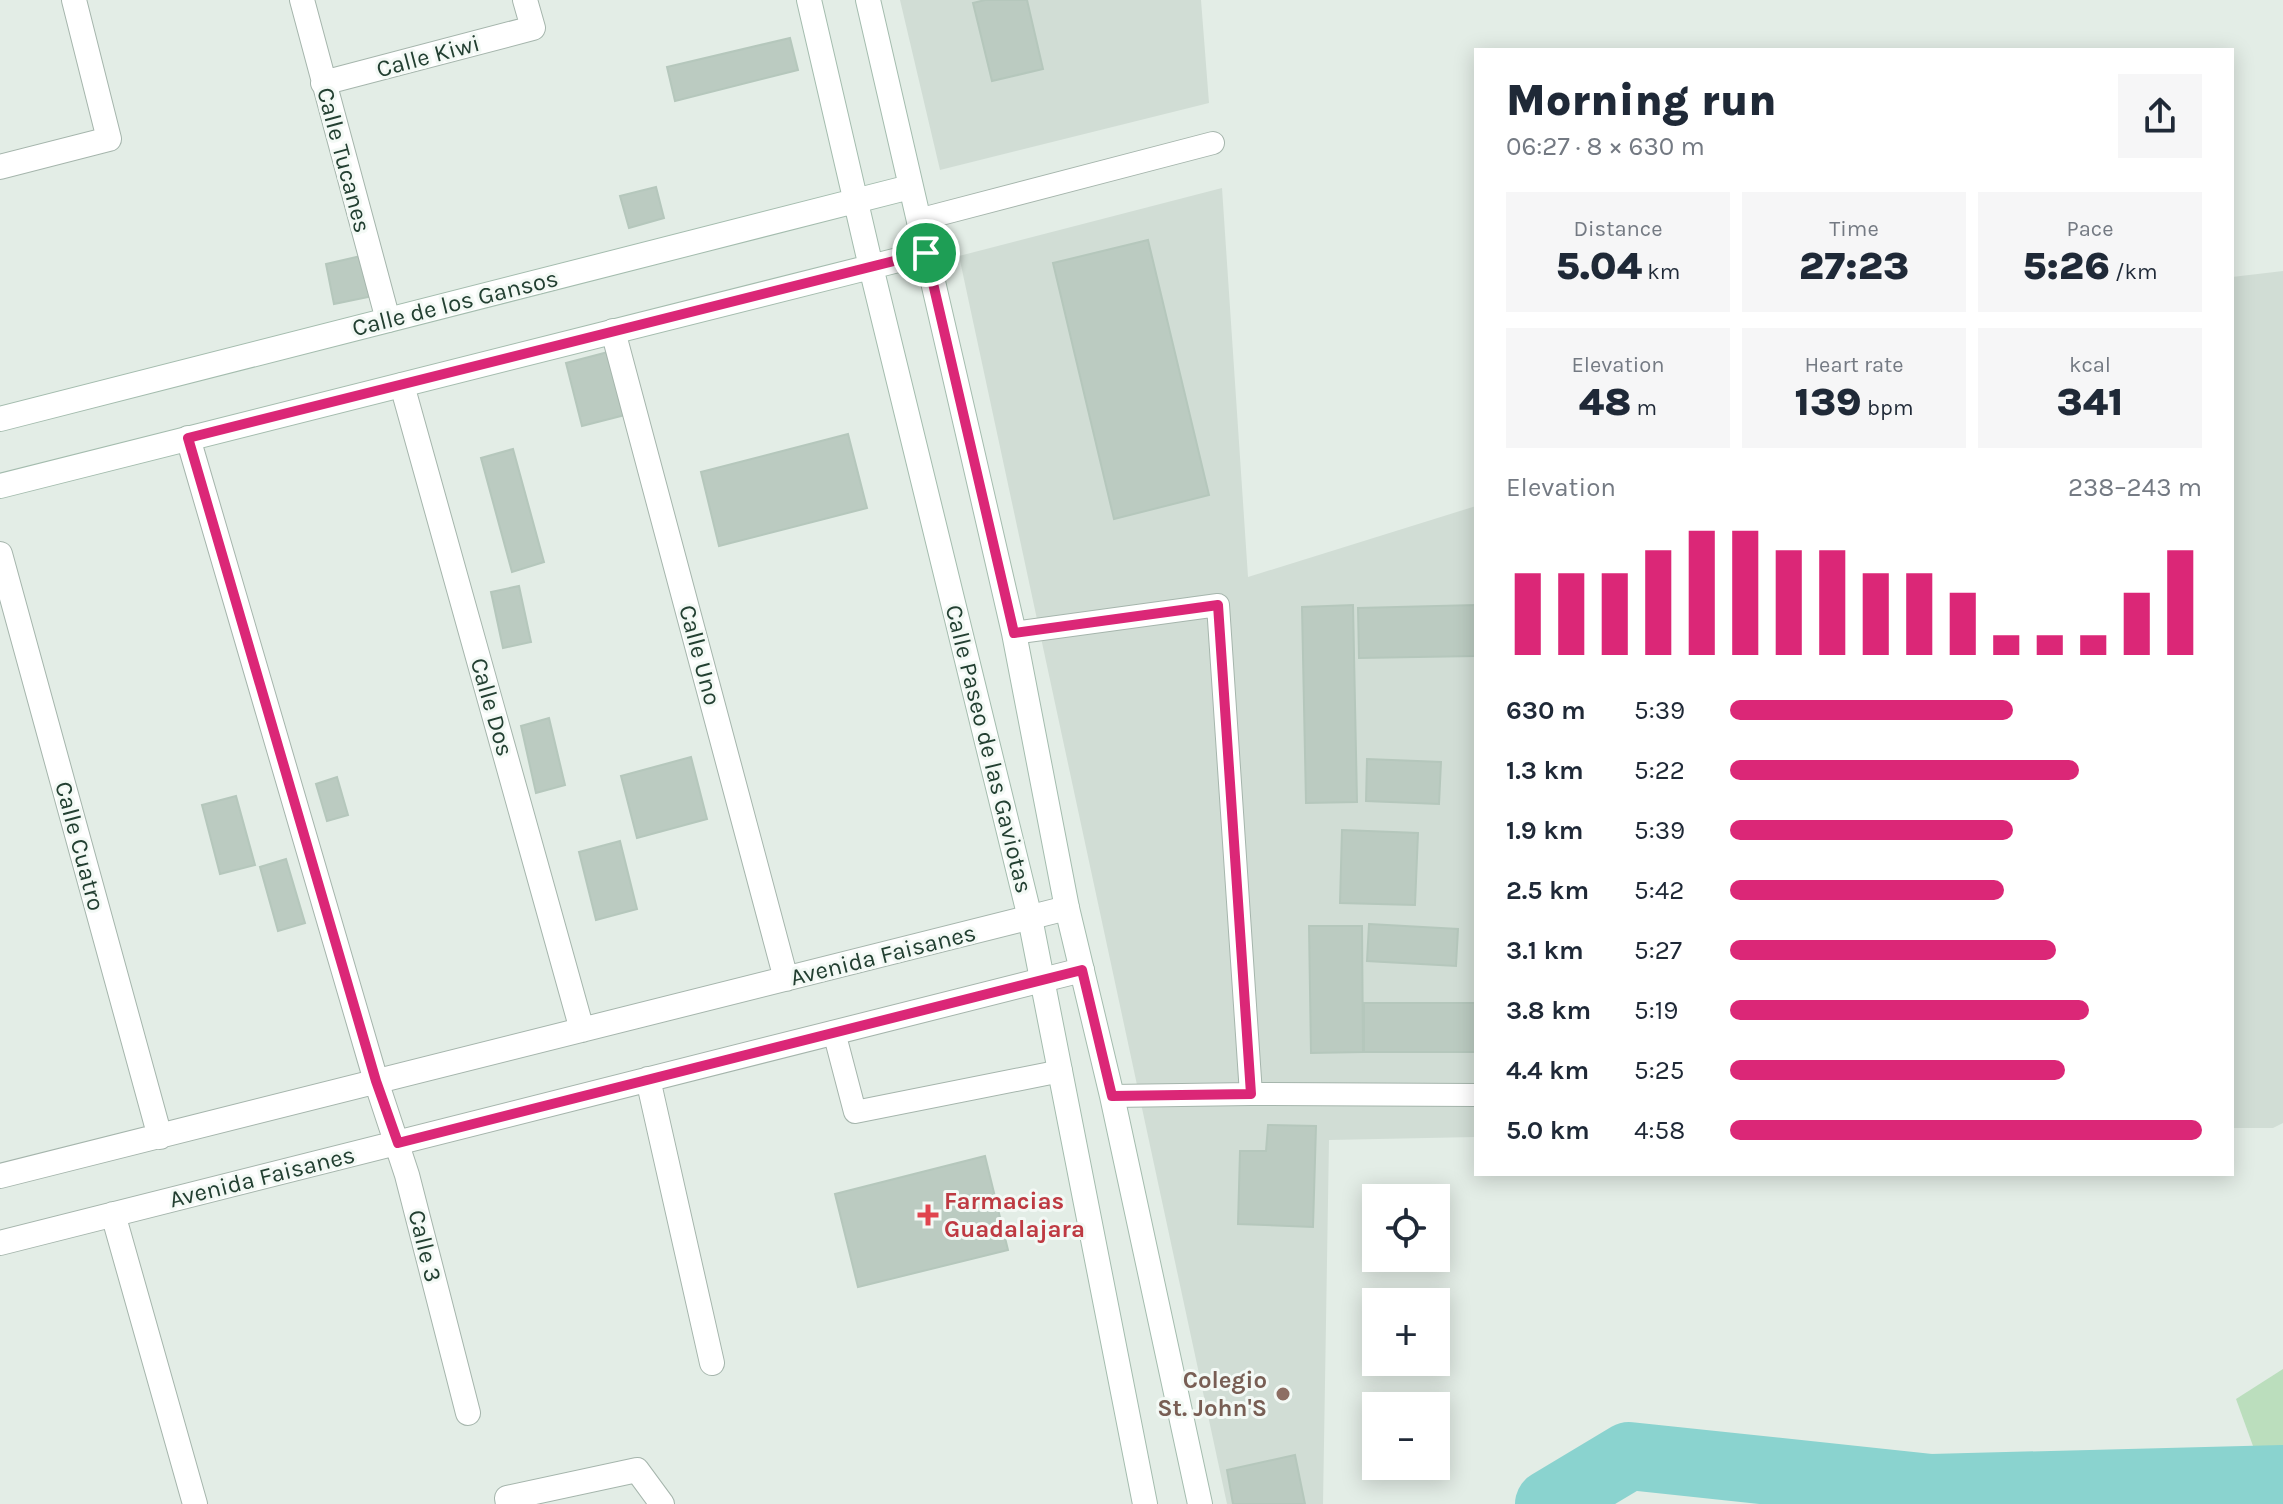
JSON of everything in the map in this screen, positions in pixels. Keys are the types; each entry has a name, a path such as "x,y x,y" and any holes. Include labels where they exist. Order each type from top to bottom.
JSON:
{"street":[{"path":"0,167 109,139 74,0"},
{"name":"Calle Tucanes","path":"302,0 388,320"},
{"name":"Calle Kiwi","path":"323,83 533,28 525,0"},
{"name":"Calle Paseo de las Gaviotas","path":"809,0 1044,980 1145,1504"},
{"name":"Calle Paseo de las Gaviotas","path":"868,0 1014,633 1067,908 1112,1096 1200,1504"},
{"name":"Calle de los Gansos","path":"0,419 910,187"},
{"path":"0,486 926,253"},
{"name":"Calle Uno","path":"613,331 786,979"},
{"name":"Calle Dos","path":"402,385 582,1030"},
{"name":"Calle 3","path":"188,438 376,1081 398,1143 468,1413"},
{"name":"Calle Cuatro","path":"0,554 160,1137"},
{"name":"Avenida Faisanes","path":"0,1176 1067,908"},
{"name":"Avenida Faisanes","path":"0,1243 1082,970"},
{"path":"648,1079 712,1363"},
{"path":"113,1214 195,1504"},
{"path":"508,1504 507,1498 637,1470 662,1504"}],"lane":[{"path":"918,220 1213,143"},
{"path":"1014,633 1218,605 1251,1094"},
{"path":"834,1032 855,1112 1061,1071"},
{"path":"1112,1096 1474,1095"}],"shaded area":[{"path":"900,0 1201,0 1209,103 940,170"},
{"path":"1222,188 1248,577 1474,507 1474,1137 1329,1140 1323,1504 1227,1504 959,256"},
{"path":"2283,271 2283,1123 2273,1128 2234,1128 2234,277"}],"green space":[{"path":"2283,1369 2283,1504 2274,1504 2236,1399"}],"building":[{"path":"1027,0 1043,69 992,81 973,3"},
{"path":"790,38 798,70 675,101 667,67"},
{"path":"656,187 664,218 629,228 620,196"},
{"path":"1148,240 1209,495 1114,519 1053,263"},
{"path":"365,255 373,296 334,304 326,264"},
{"path":"608,352 625,415 582,426 566,363"},
{"path":"848,434 867,508 719,546 701,472"},
{"path":"513,449 544,562 512,572 481,458"},
{"path":"519,586 531,642 503,648 491,592"},
{"path":"1353,605 1357,802 1306,803 1302,607"},
{"path":"1474,605 1474,656 1359,658 1358,608"},
{"path":"549,718 565,785 536,793 521,726"},
{"path":"691,757 707,819 637,838 621,776"},
{"path":"1367,759 1441,762 1439,804 1366,801"},
{"path":"337,777 348,815 327,821 316,784"},
{"path":"236,796 255,865 220,874 202,805"},
{"path":"1342,830 1418,833 1415,905 1340,903"},
{"path":"620,841 637,909 596,920 579,852"},
{"path":"286,859 305,923 278,931 260,867"},
{"path":"1369,924 1458,929 1456,966 1367,961"},
{"path":"1309,926 1362,926 1363,1052 1311,1053"},
{"path":"1364,1003 1474,1003 1474,1052 1364,1052"},
{"path":"1268,1125 1316,1126 1313,1227 1238,1224 1240,1151 1266,1151"},
{"path":"985,1156 1008,1250 858,1287 835,1194"},
{"path":"1295,1455 1305,1504 1233,1504 1227,1470"}],"waterway":[{"path":"1549,1504 1629,1456 1931,1488 2283,1479"}],"place":[{"name":"Farmacias Guadalajara","path":"928,1215"},
{"name":"Colegio St. John'S","path":"1283,1394"}],"route":[{"path":"926,253 1014,633 1218,605 1251,1094 1112,1096 1082,970 398,1143 376,1081 188,438 926,253"}]}
